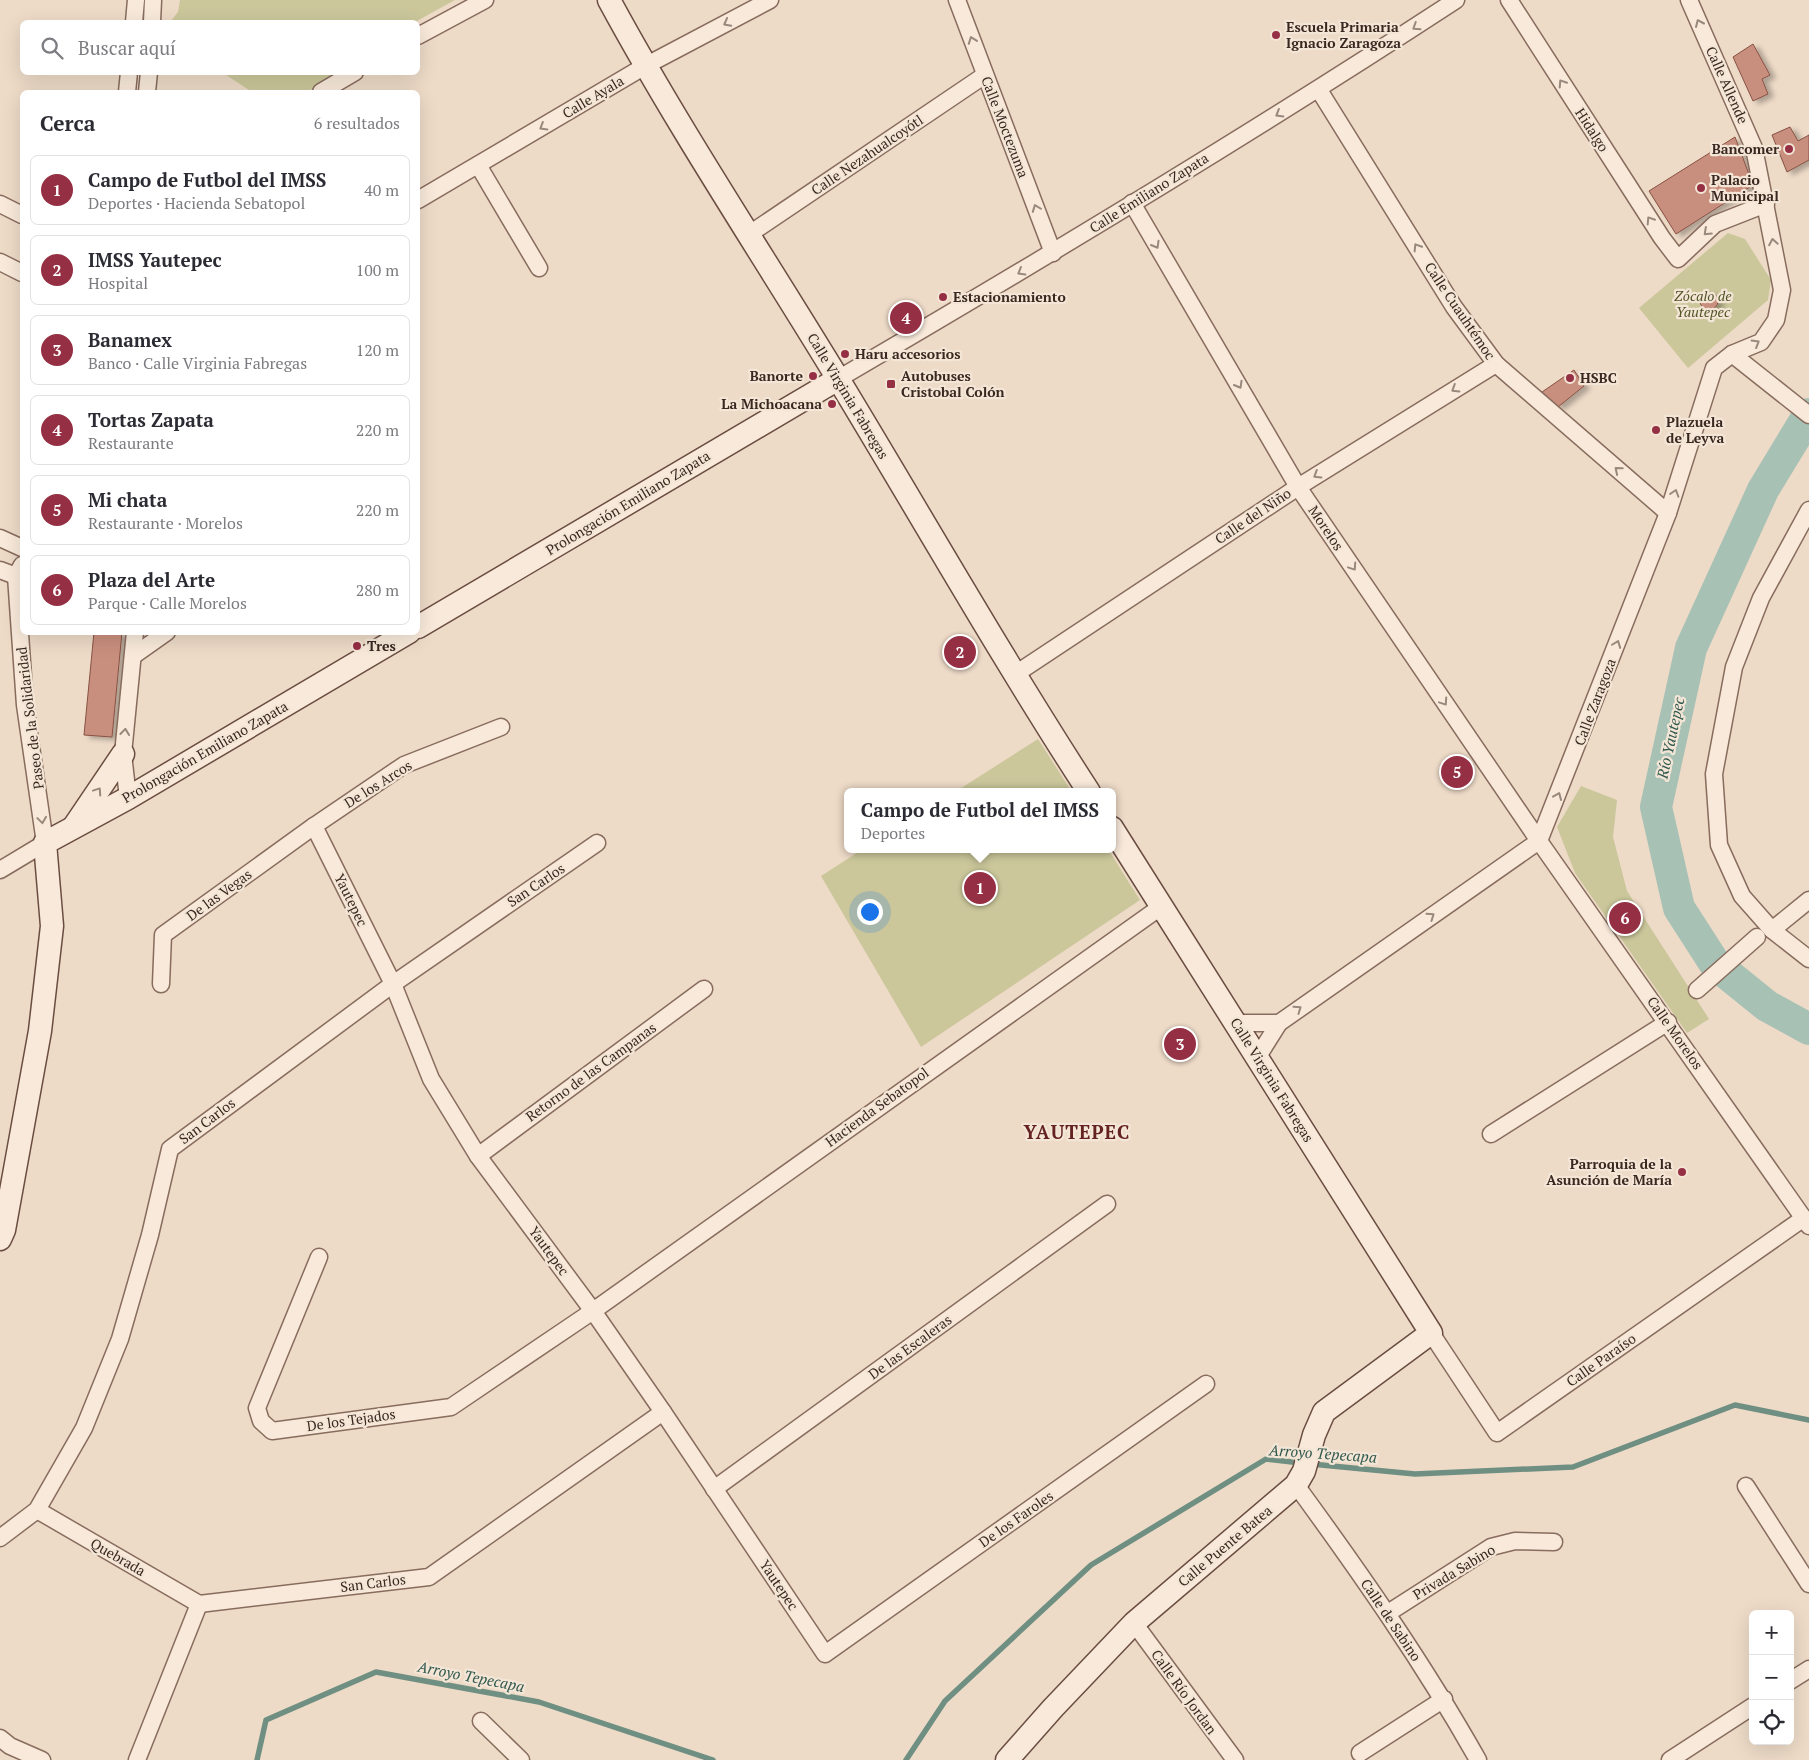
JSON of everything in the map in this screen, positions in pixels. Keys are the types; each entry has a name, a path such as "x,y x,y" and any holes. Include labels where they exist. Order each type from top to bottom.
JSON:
{"main road":[{"name":"Calle Virginia Fabregas","path":"609,0 645,66 838,379 1014,676 1086,788"},
{"name":"Prolongación Emiliano Zapata","path":"420,626 838,379"},
{"name":"Prolongación Emiliano Zapata","path":"46,843 128,798 404,635"},
{"path":"73,828 123,754"},
{"name":"Calle Virginia Fabregas","path":"1116,834 1431,1333"},
{"path":"0,1239 4,1230 40,1031 52,926 46,843"},
{"path":"1300,1478 1314,1434 1324,1412 1431,1333"},
{"name":"Calle Puente Batea","path":"1007,1760 1052,1708 1134,1623 1300,1478"}],"street":[{"path":"134,20 136,0"},
{"path":"152,20 153,0"},
{"path":"420,35 485,0"},
{"name":"Calle Ayala","path":"420,199 645,66 770,0"},
{"name":"Calle Moctezuma","path":"957,0 1053,253"},
{"name":"Calle Emiliano Zapata","path":"838,379 1053,253 1319,90 1456,0"},
{"name":"Hidalgo","path":"1509,0 1662,238 1678,259 1715,224 1766,204"},
{"name":"Calle Allende","path":"1689,0 1754,148 1782,290"},
{"path":"127,90 129,75"},
{"path":"148,90 149,75"},
{"path":"324,90 350,75"},
{"name":"Calle Nezahualcoyótl","path":"748,235 985,75"},
{"name":"Calle Cuauhtémoc","path":"1319,90 1454,307 1496,364 1668,513"},
{"path":"478,165 539,268"},
{"name":"Morelos","path":"1132,203 1298,487 1539,841"},
{"path":"0,204 20,214"},
{"path":"0,262 20,272"},
{"name":"Calle Zaragoza","path":"1539,841 1668,513 1714,368 1732,354 1760,342 1776,320 1782,290"},
{"path":"1732,354 1807,413"},
{"name":"Calle del Niño","path":"1014,676 1298,487 1496,364"},
{"path":"1809,510 1761,598 1734,667 1714,774 1719,845 1742,896 1772,930 1809,959"},
{"path":"0,538 20,547"},
{"path":"0,570 19,571"},
{"name":"Paseo de la Solidaridad","path":"19,571 20,593"},
{"name":"Paseo de la Solidaridad","path":"22,635 25,704 46,843"},
{"path":"128,798 123,754 135,635"},
{"path":"133,656 163,635"},
{"name":"De los Arcos","path":"314,826 404,765 501,728"},
{"name":"De las Vegas","path":"161,984 163,935 314,826"},
{"name":"Yautepec","path":"314,826 393,984 431,1079 478,1156 592,1311 663,1412 826,1654"},
{"path":"1256,1058 1279,1023 1539,841"},
{"name":"Calle Morelos","path":"1539,841 1807,1222"},
{"name":"Prolongación Emiliano Zapata","path":"0,870 46,843"},
{"name":"San Carlos","path":"0,1538 36,1510 84,1428 120,1339 150,1236 170,1149 393,984 597,843"},
{"path":"1772,930 1809,900"},
{"name":"Hacienda Sebatopol","path":"592,1311 1162,906"},
{"path":"1697,990 1756,937"},
{"name":"Retorno de las Campanas","path":"478,1156 704,989"},
{"path":"1491,1134 1668,1022"},
{"path":"1236,1023 1279,1023"},
{"name":"De las Escaleras","path":"714,1489 1106,1204"},
{"name":"Calle Paraíso","path":"1431,1333 1497,1434 1807,1222"},
{"name":"De los Tejados","path":"319,1257 257,1408 261,1421 272,1431 451,1407 592,1311"},
{"name":"De los Faroles","path":"826,1654 1206,1384"},
{"name":"San Carlos","path":"199,1604 429,1577 663,1412"},
{"name":"Calle de Sabino","path":"1300,1478 1444,1699 1478,1760"},
{"path":"1746,1486 1809,1584"},
{"name":"Quebrada","path":"36,1510 199,1604"},
{"name":"Privada Sabino","path":"1388,1612 1491,1547 1515,1541 1554,1542"},
{"path":"137,1760 199,1604"},
{"name":"Calle Río Jordan","path":"1134,1623 1235,1760"},
{"path":"1794,1678 1809,1669"},
{"path":"1360,1753 1444,1699"},
{"path":"1670,1760 1749,1709"},
{"path":"481,1721 521,1760"},
{"path":"0,1738 10,1746 42,1760"}],"green space":[{"path":"180,0 455,0 419,20 172,20 178,12"},
{"path":"226,75 333,75 310,90 249,90"},
{"name":"Zócalo de Yautepec","path":"1728,233 1745,239 1771,280 1768,300 1688,368 1639,308"},
{"path":"1038,739 1069,788 961,788"},
{"path":"1581,786 1617,800 1613,837 1627,891 1709,1019 1687,1033 1575,873 1557,827"},
{"path":"857,853 1111,853 1140,900 921,1047 821,876"}],"building":[{"path":"1753,44 1770,75 1762,79 1768,94 1753,101 1733,57"},
{"path":"1790,127 1798,141 1809,135 1809,160 1787,172 1772,135"},
{"name":"Palacio Municipal","path":"1735,137 1753,185 1676,234 1649,191"},
{"path":"1705,292 1713,292 1718,297 1716,308 1705,310 1700,305 1700,297"},
{"path":"1574,370 1584,386 1558,407 1542,392"},
{"path":"94,635 122,635 112,737 84,735"}],"waterway":[{"name":"Río Yautepec","path":"1809,414 1763,490 1691,648 1656,807 1679,908 1715,964 1767,1006 1809,1029"},
{"name":"Arroyo Tepecapa","path":"1311,1464 1415,1474 1573,1467 1735,1405 1809,1420"},
{"name":"Arroyo Tepecapa","path":"906,1760 945,1701 1091,1565 1266,1459 1301,1463"},
{"name":"Arroyo Tepecapa","path":"257,1760 266,1720 376,1672 539,1702 713,1760"}],"place":[{"name":"Escuela Primaria Ignacio Zaragoza","path":"1276,35"},
{"name":"Bancomer","path":"1789,149"},
{"name":"Palacio Municipal","path":"1701,188"},
{"name":"Estacionamiento","path":"943,297"},
{"name":"Tortas Zapata","path":"906,318"},
{"name":"Haru accesorios","path":"845,354"},
{"name":"Banorte","path":"813,376"},
{"name":"HSBC","path":"1570,378"},
{"name":"Autobuses Cristobal Colón","path":"891,384"},
{"name":"La Michoacana","path":"832,404"},
{"name":"Plazuela de Leyva","path":"1656,430"},
{"name":"Tres","path":"357,646"},
{"name":"IMSS Yautepec","path":"960,652"},
{"name":"Mi chata","path":"1457,772"},
{"name":"Campo de Futbol del IMSS","path":"980,888"},
{"name":"Plaza del Arte","path":"1625,918"},
{"name":"Banamex","path":"1180,1044"},
{"name":"Parroquia de la Asunción de María","path":"1682,1172"}],"district":[{"name":"YAUTEPEC","path":"1077,1132"}]}
